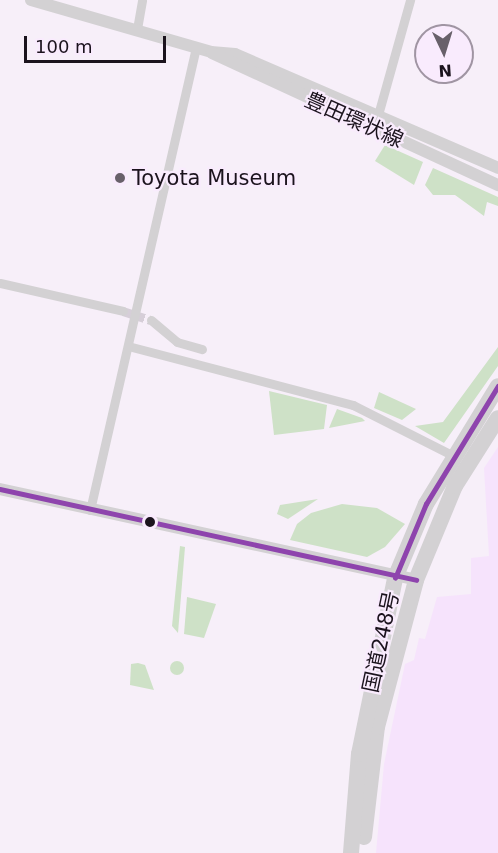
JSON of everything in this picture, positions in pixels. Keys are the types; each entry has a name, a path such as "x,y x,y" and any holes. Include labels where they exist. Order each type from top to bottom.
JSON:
{"highway":[{"name":"国道248号","path":"351,853 359,754 395,578 454,456 498,386"},
{"name":"国道248号","path":"362,853 377,727 416,580 455,486 498,418"}],"main road":[{"name":"豊田環状線","path":"31,0 211,52 235,54 498,168"},
{"name":"豊田環状線","path":"211,52 498,185"},
{"path":"0,489 395,578 416,580"}],"street":[{"path":"137,29 142,0"},
{"path":"374,129 380,115 410,0"},
{"path":"90,510 196,48"},
{"path":"0,283 123,311"},
{"path":"151,320 177,342 202,350"},
{"path":"128,346 353,405 454,456"}],"shaded area":[{"path":"498,447 498,853 376,853 384,764 405,664 414,660 419,638 425,639 437,597 471,594 471,558 489,556 484,468"}],"green space":[{"path":"385,145 423,162 414,185 375,161"},
{"path":"433,168 498,197 498,206 487,202 484,216 455,195 433,195 425,185"},
{"path":"498,347 498,366 444,443 415,426 443,422"},
{"path":"269,391 327,405 324,429 274,435"},
{"path":"379,392 416,409 402,420 374,408"},
{"path":"337,409 362,418 365,421 329,428"},
{"path":"318,499 288,519 277,514 280,505"},
{"path":"342,504 377,508 405,524 385,547 367,557 290,540 297,524 311,513"},
{"path":"180,546 185,547 178,633 172,626"},
{"path":"187,597 216,604 204,638 184,634"},
{"path":"177,661 182,663 184,668 182,673 177,675 172,673 170,668 172,663"},
{"path":"131,664 145,665 154,690 130,685"}],"tunnel":[{"path":"123,311 151,320"}],"transit line":[{"path":"395,578 426,504 498,386"},
{"path":"0,489 416,580"}],"place":[{"name":"Toyota Museum","path":"120,178"}]}
